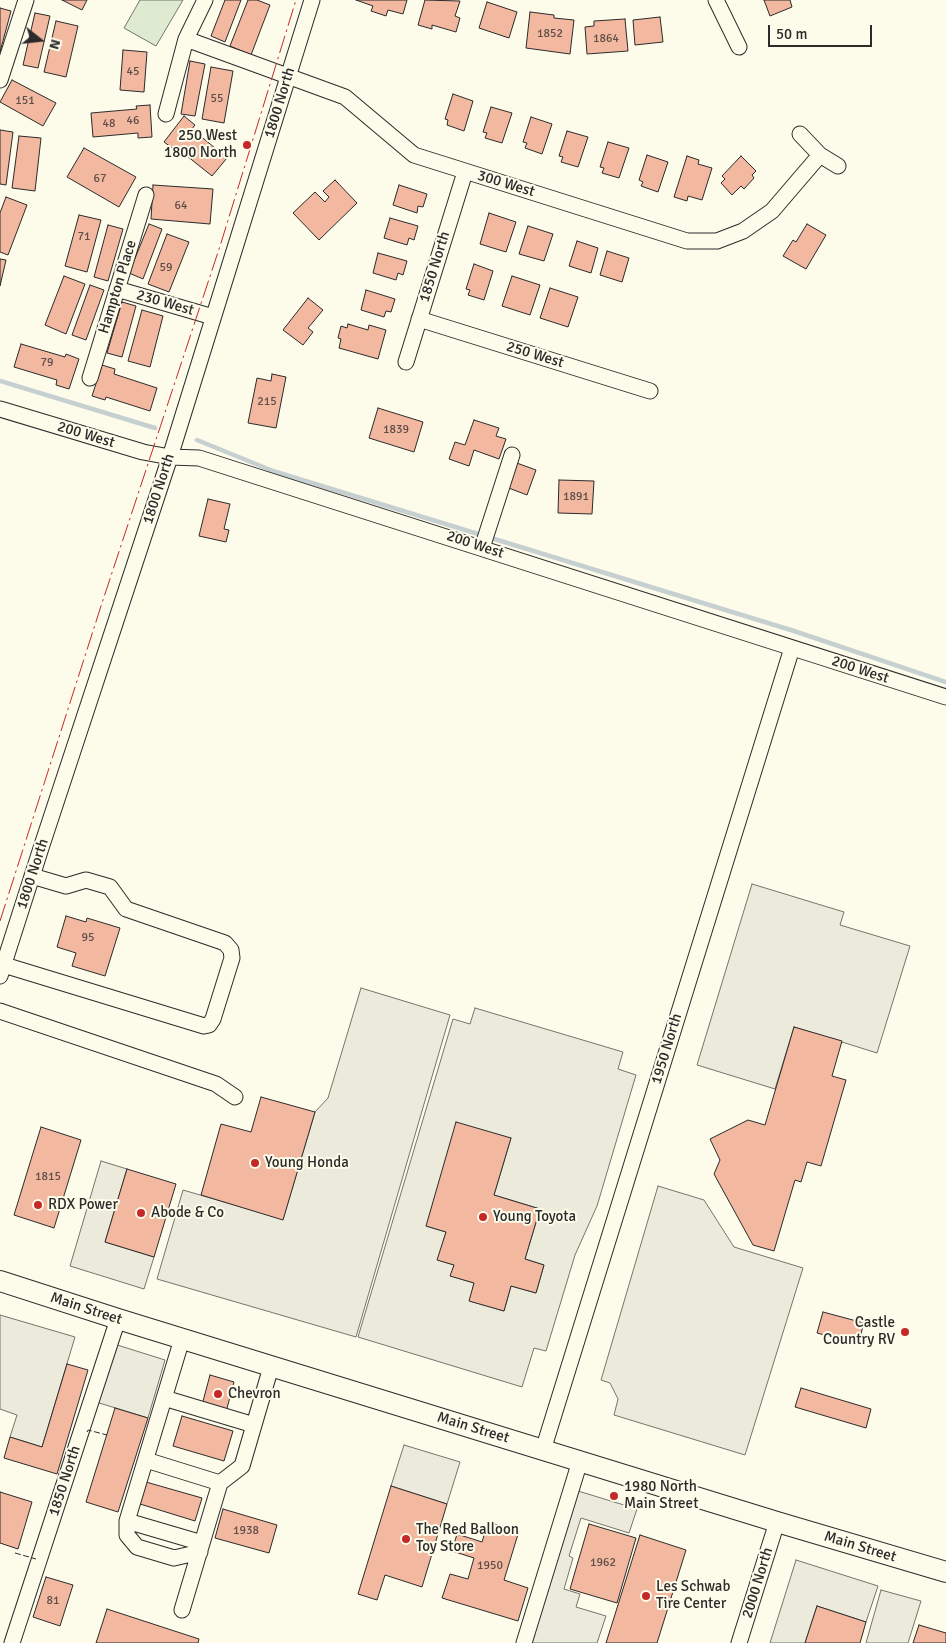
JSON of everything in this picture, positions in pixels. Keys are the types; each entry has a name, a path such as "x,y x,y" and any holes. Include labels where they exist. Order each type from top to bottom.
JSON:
{"main road":[{"name":"Main Street","path":"0,1281 182,1339 946,1572"}],"street":[{"path":"166,114 186,39 205,0"},
{"name":"1800 North","path":"2,971 170,457 312,0"},
{"path":"716,0 739,47"},
{"path":"0,80 24,1"},
{"name":"300 West","path":"186,39 345,97 414,155 686,241 717,242 744,231 772,211 820,154"},
{"path":"800,134 820,154 838,166"},
{"name":"1850 North","path":"406,362 465,172"},
{"name":"Hampton Place","path":"90,378 146,195"},
{"name":"230 West","path":"117,289 213,317"},
{"name":"250 West","path":"419,319 650,391"},
{"name":"200 West","path":"0,409 143,452 170,457 199,458 485,539 792,648 946,697"},
{"path":"485,539 512,455"},
{"name":"1950 North","path":"543,1450 792,648"},
{"path":"2,971 204,1026 209,1025 214,1019 232,958 231,950 225,943 126,909 110,887 86,880 66,886 32,876"},
{"path":"0,1011 216,1084 235,1097"},
{"name":"1850 North","path":"12,1643 118,1319"},
{"path":"182,1339 127,1521 127,1535 137,1547 174,1558 201,1548"},
{"path":"182,1610 220,1483 242,1466 271,1366"},
{"path":"164,1398 254,1425"},
{"path":"146,1460 220,1483"},
{"path":"524,1643 580,1461"},
{"path":"127,1521 201,1548"},
{"name":"2000 North","path":"739,1643 777,1522"}],"green space":[{"path":"140,0 183,0 156,46 124,28"}],"shaded area":[{"path":"752,884 844,912 840,925 910,946 877,1053 794,1027 775,1089 697,1065"},
{"path":"361,988 450,1015 356,1337 157,1279 183,1190 283,1219 315,1112 328,1098"},
{"path":"475,1008 623,1052 618,1069 636,1075 597,1206 575,1255 546,1351 534,1348 522,1387 358,1337 453,1019 470,1024","holes":["511,1138 494,1195 540,1209 525,1259 544,1265 536,1293 511,1286 504,1311 470,1301 474,1283 451,1276 454,1265 438,1260 446,1232 426,1226"]},
{"path":"101,1161 127,1169 105,1242 154,1257 144,1289 70,1266"},
{"path":"658,1186 704,1200 734,1247 803,1268 745,1455 614,1415 618,1399 610,1383 601,1380"},
{"path":"0,1315 75,1337 42,1447 10,1437 17,1415 0,1409"},
{"path":"114,1344 165,1360 148,1418 96,1402"},
{"path":"404,1445 460,1462 447,1504 391,1486"},
{"path":"565,1487 637,1509 629,1533 581,1518 569,1556 573,1558 564,1589 580,1594 576,1607 606,1616 597,1643 518,1643"},
{"path":"796,1560 878,1586 866,1622 817,1606 805,1643 770,1643"},
{"path":"881,1590 921,1601 908,1643 866,1643"}],"building":[{"path":"62,0 87,0 82,10"},
{"path":"225,0 241,0 225,42 211,36"},
{"path":"248,0 257,0 270,5 251,55 230,46"},
{"path":"356,0 407,0 403,14 388,10 386,16 371,11 373,6"},
{"path":"425,0 460,1 455,16 460,18 456,32 432,25 432,29 418,25"},
{"path":"764,0 790,0 792,7 770,16"},
{"path":"487,2 517,12 509,38 479,28"},
{"path":"0,8 11,11 0,52"},
{"path":"530,12 554,15 554,18 574,20 570,54 526,48"},
{"path":"35,13 50,16 38,68 23,65"},
{"path":"660,17 663,42 635,45 633,20"},
{"path":"625,19 628,51 587,54 585,27 594,26 594,21"},
{"path":"56,21 78,26 66,77 44,72"},
{"path":"123,50 147,52 144,92 120,90"},
{"path":"190,61 205,64 195,116 181,114"},
{"path":"211,67 233,71 224,123 202,119"},
{"path":"12,80 56,103 43,126 0,102"},
{"path":"453,94 473,101 464,131 447,125 448,120 445,119"},
{"path":"150,105 152,137 138,138 138,133 93,137 91,113 137,109 136,106"},
{"path":"491,107 512,113 502,143 485,138 487,133 483,132"},
{"path":"184,116 195,125 192,129 227,158 212,176 177,148 175,150 164,142"},
{"path":"531,117 552,124 542,154 525,148 527,143 523,142"},
{"path":"0,130 13,132 6,185 0,184"},
{"path":"567,131 588,137 578,167 561,162 563,157 559,156"},
{"path":"19,136 41,138 35,191 12,188"},
{"path":"608,142 629,148 619,178 602,173 604,168 600,167"},
{"path":"84,148 136,177 119,207 67,177"},
{"path":"647,155 668,162 658,192 641,186 643,182 639,180"},
{"path":"687,156 699,160 698,164 712,168 702,200 688,196 687,201 674,197"},
{"path":"741,156 756,171 752,175 754,178 744,189 741,186 732,195 721,183 725,179 722,176"},
{"path":"335,180 357,203 319,240 293,213 315,192 325,202 329,197 323,191"},
{"path":"153,185 213,189 210,224 151,219"},
{"path":"399,185 427,194 423,207 418,206 417,213 393,205"},
{"path":"6,197 27,205 8,255 0,252 0,213"},
{"path":"489,213 516,222 506,252 480,244"},
{"path":"79,215 101,220 87,272 65,266"},
{"path":"390,218 418,226 414,240 409,238 407,245 384,238"},
{"path":"149,224 162,229 143,279 129,273"},
{"path":"807,224 826,235 806,269 783,256 793,240 796,242"},
{"path":"108,225 123,229 108,281 94,277"},
{"path":"528,226 553,234 544,261 519,254"},
{"path":"167,234 189,242 169,292 148,284"},
{"path":"577,241 598,248 591,273 569,266"},
{"path":"607,251 629,258 622,282 600,275"},
{"path":"378,253 407,261 403,275 398,273 396,280 373,273"},
{"path":"0,259 6,260 0,286"},
{"path":"474,264 493,271 484,300 468,295 470,290 466,289"},
{"path":"64,276 85,284 66,334 45,325"},
{"path":"512,276 540,285 530,315 502,306"},
{"path":"90,285 104,290 86,340 72,335"},
{"path":"550,288 578,297 568,327 540,318"},
{"path":"366,290 395,299 391,312 386,311 384,317 361,310"},
{"path":"308,298 323,310 308,328 313,332 303,345 283,330"},
{"path":"122,302 136,306 122,357 107,353"},
{"path":"142,310 163,316 150,367 128,361"},
{"path":"348,324 368,330 369,325 386,330 378,359 339,348 341,339 338,338 341,326 347,328"},
{"path":"21,344 65,357 66,354 79,359 69,389 56,385 57,380 14,367"},
{"path":"102,365 115,369 114,374 157,388 150,411 106,397 105,400 92,396"},
{"path":"272,374 286,377 276,428 248,423 257,378 271,381"},
{"path":"378,408 423,422 414,452 369,438"},
{"path":"474,420 499,428 496,436 506,439 499,459 474,450 469,466 449,459 455,442 465,445"},
{"path":"514,462 536,470 527,495 506,487"},
{"path":"559,480 594,481 592,514 558,513"},
{"path":"208,499 230,504 224,529 229,530 226,542 199,536"},
{"path":"66,916 86,922 87,918 120,928 105,976 72,966 76,953 57,947"},
{"path":"794,1027 842,1041 832,1076 846,1080 821,1166 807,1162 801,1182 795,1180 774,1251 753,1245 714,1174 720,1160 710,1139 748,1120 765,1125"},
{"name":"Young Honda","path":"261,1097 315,1112 283,1220 201,1195 221,1124 251,1132"},
{"name":"Young Toyota","path":"456,1122 511,1138 494,1195 540,1209 525,1259 544,1265 536,1293 511,1286 504,1311 469,1301 474,1283 450,1276 454,1265 437,1260 446,1232 426,1226"},
{"path":"41,1127 81,1140 54,1228 14,1215"},
{"name":"Abode & Co","path":"127,1169 176,1184 154,1257 105,1242"},
{"path":"823,1312 864,1323 858,1344 817,1333"},
{"path":"67,1364 88,1370 57,1474 4,1458 10,1437 42,1447"},
{"name":"Chevron","path":"210,1375 234,1382 226,1412 202,1405"},
{"path":"801,1388 871,1409 866,1428 795,1407"},
{"path":"115,1408 148,1418 118,1512 86,1502"},
{"path":"182,1416 233,1431 224,1461 173,1446"},
{"path":"146,1482 202,1498 195,1521 140,1504"},
{"name":"The Red Balloon Toy Store","path":"391,1486 447,1504 422,1587 385,1575 377,1600 358,1594"},
{"path":"0,1492 32,1502 18,1549 0,1543"},
{"path":"223,1509 277,1525 269,1553 215,1538"},
{"path":"488,1522 519,1531 504,1580 528,1588 518,1621 442,1598 450,1574 468,1579 474,1558 452,1551 457,1534 482,1542"},
{"path":"589,1524 636,1538 617,1603 570,1589"},
{"name":"Les Schwab Tire Center","path":"640,1535 686,1550 657,1643 606,1643"},
{"path":"46,1577 73,1585 60,1626 33,1617"},
{"path":"817,1606 866,1622 860,1643 805,1643"},
{"path":"107,1609 199,1639 198,1643 96,1643"},
{"path":"919,1625 946,1633 946,1643 913,1643"}],"waterway":[{"path":"0,381 155,428"},
{"path":"197,440 273,471 794,631 946,682"}],"fence":[{"path":"87,1432 88,1430 107,1435"},
{"path":"15,1553 36,1559"}],"power":[{"path":"0,921 102,603 221,243 296,0"}],"place":[{"name":"250 West 1800 North","path":"247,145"},
{"name":"Young Honda","path":"255,1163"},
{"name":"RDX Power","path":"38,1205"},
{"name":"Abode & Co","path":"141,1213"},
{"name":"Young Toyota","path":"483,1217"},
{"name":"Castle Country RV","path":"905,1332"},
{"name":"Chevron","path":"218,1394"},
{"name":"1980 North Main Street","path":"614,1496"},
{"name":"The Red Balloon Toy Store","path":"406,1539"},
{"name":"Les Schwab Tire Center","path":"646,1596"}]}
